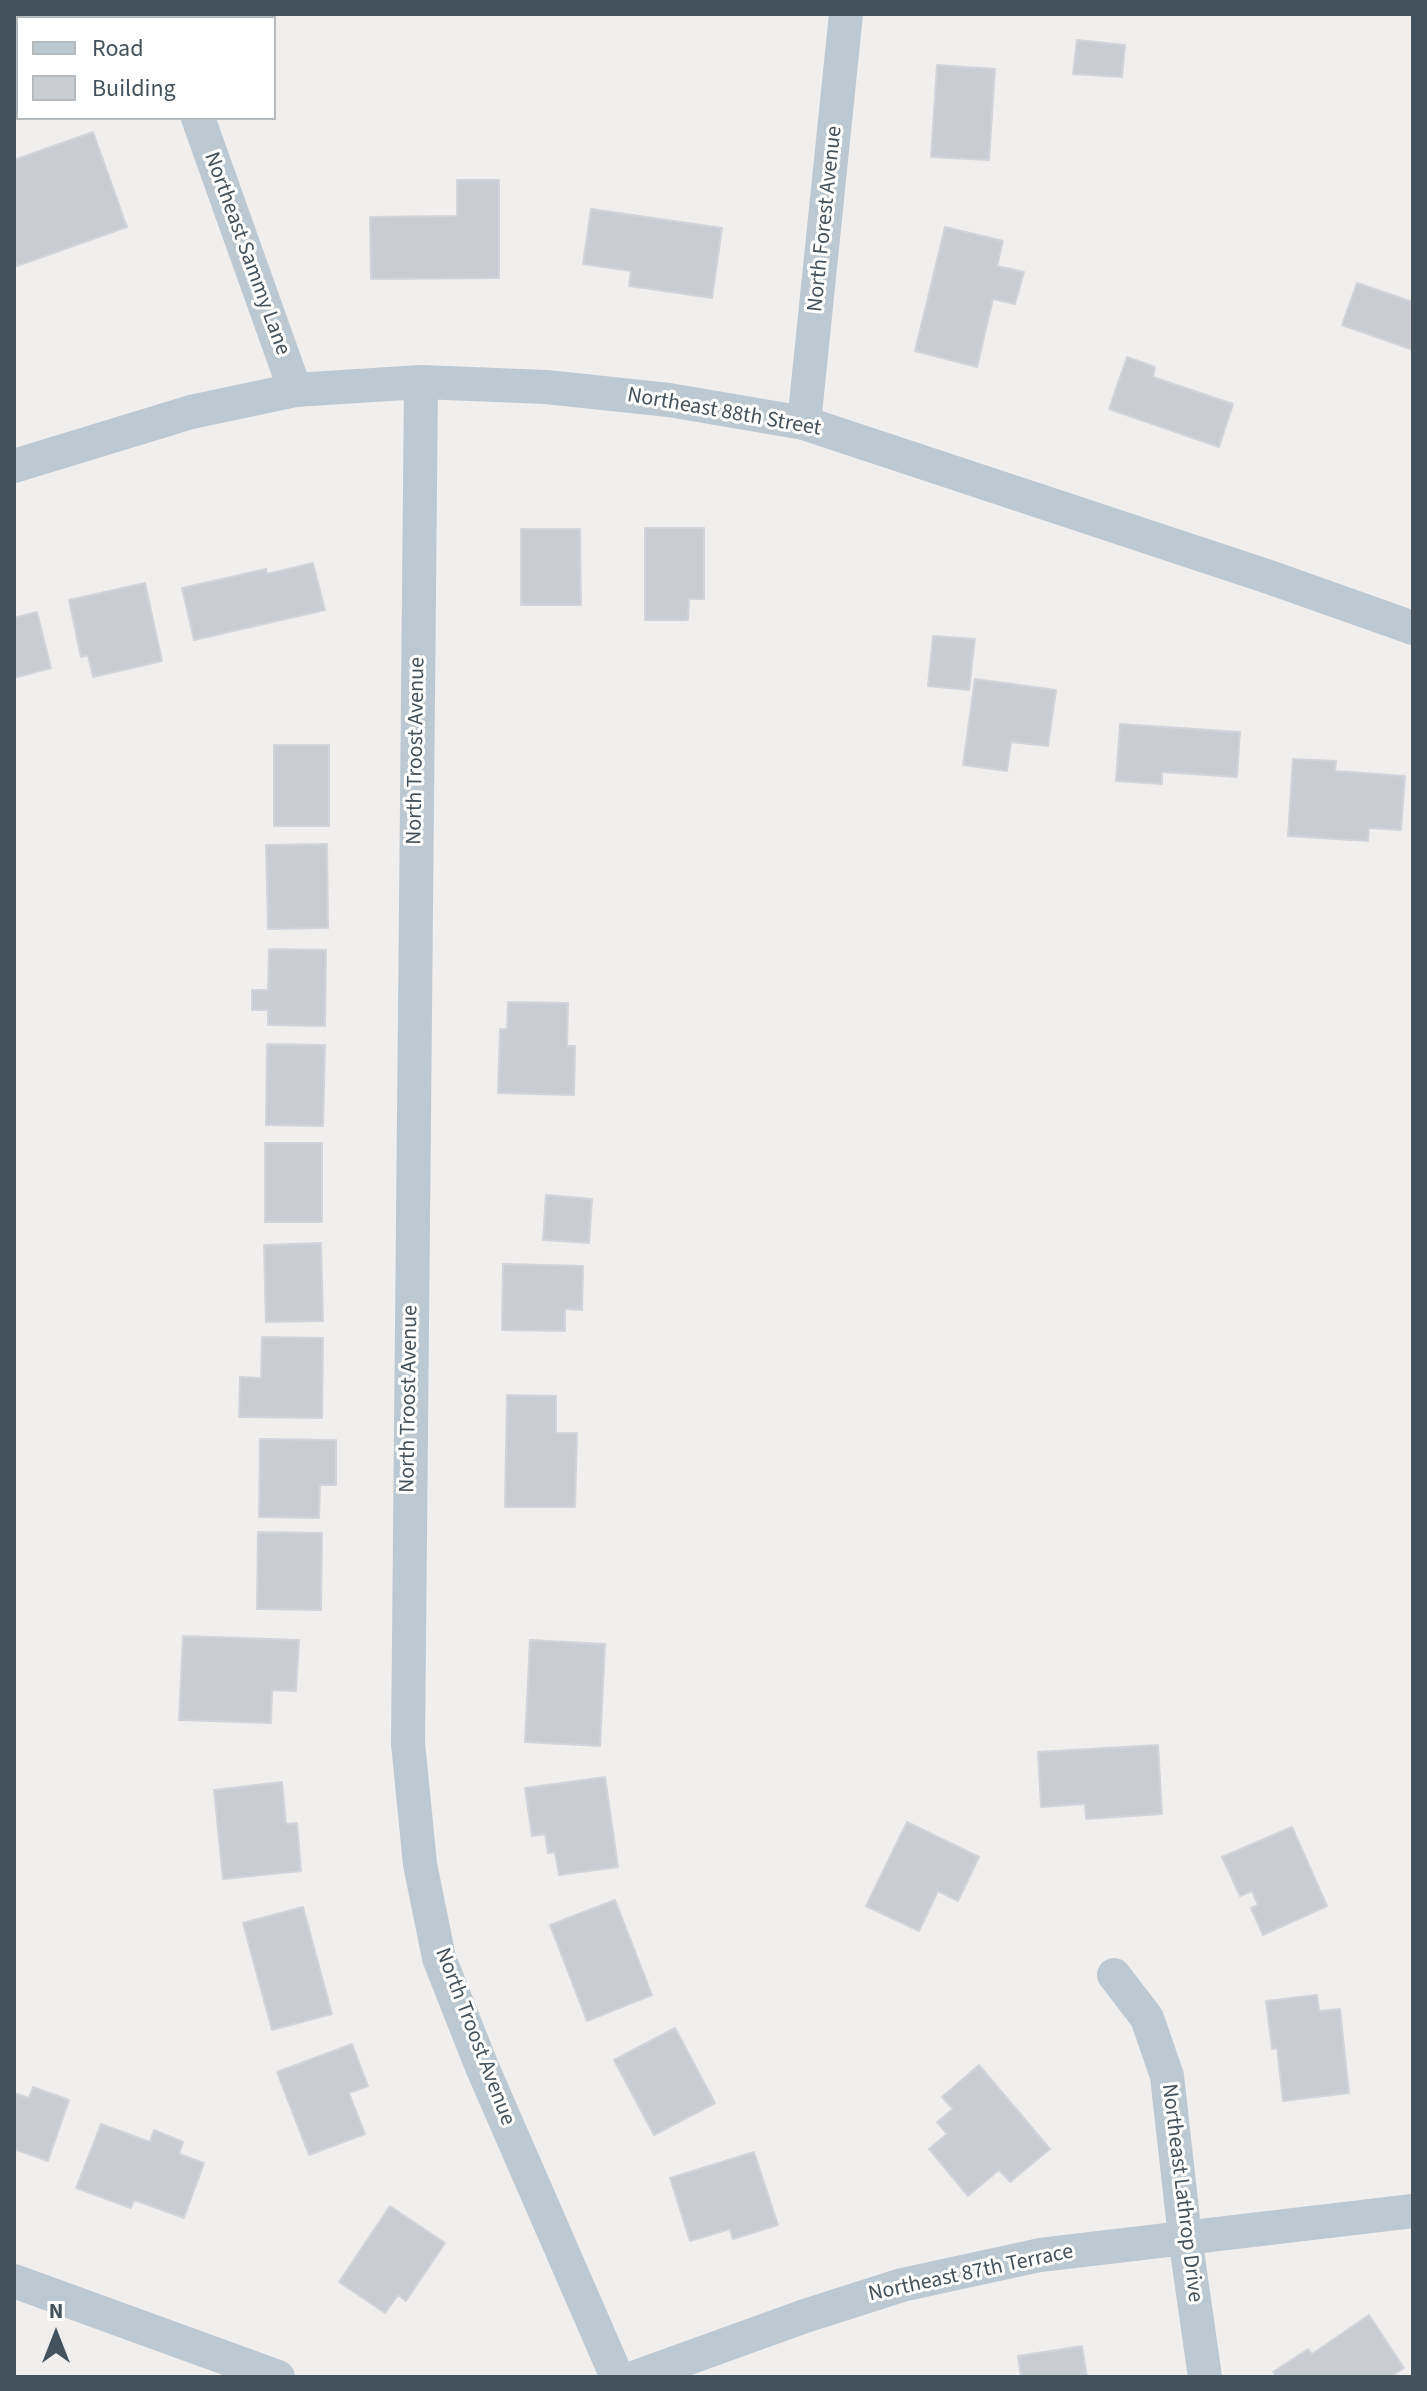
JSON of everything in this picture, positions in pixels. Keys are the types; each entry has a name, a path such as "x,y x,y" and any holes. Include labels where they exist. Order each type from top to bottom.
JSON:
{"street":[{"name":"North Forest Avenue","path":"804,423 846,14"},
{"name":"Northeast Sammy Lane","path":"199,120 295,390"},
{"name":"Northeast 88th Street","path":"14,466 191,412 295,390 421,382 592,391 669,400 804,423 1413,628"},
{"name":"North Troost Avenue","path":"421,382 408,1743 420,1864 439,1958 482,2067 617,2377"},
{"name":"Northeast Lathrop Drive","path":"1114,1975 1147,2018 1167,2076 1205,2377"},
{"name":"Northeast 87th Terrace","path":"636,2377 805,2316 902,2285 1040,2255 1413,2211"},
{"path":"14,2281 206,2365 278,2377"}],"building":[{"path":"14,14 46,14 16,16 14,68"},
{"path":"1077,40 1125,45 1122,77 1073,74"},
{"path":"937,65 995,69 989,160 931,157"},
{"path":"93,132 127,227 17,266 14,258 14,160"},
{"path":"457,180 499,180 499,278 371,279 370,217 457,216"},
{"path":"591,209 722,228 712,298 629,286 631,271 583,264"},
{"path":"945,227 1003,241 997,266 1024,272 1015,304 993,299 977,367 915,351"},
{"path":"1357,283 1413,302 1413,350 1342,325"},
{"path":"1127,357 1155,367 1153,377 1233,404 1219,447 1109,409"},
{"path":"645,528 704,528 704,599 689,599 688,620 645,620"},
{"path":"521,529 580,529 581,605 521,605"},
{"path":"313,563 325,610 194,640 182,588 266,569 267,574"},
{"path":"145,583 162,661 93,677 88,655 81,657 69,600"},
{"path":"37,612 51,668 14,678 14,618"},
{"path":"933,636 975,639 969,690 928,686"},
{"path":"975,679 1056,690 1048,746 1011,742 1007,771 963,765"},
{"path":"1120,724 1240,732 1237,777 1162,772 1162,784 1116,781"},
{"path":"274,745 329,745 329,826 274,826"},
{"path":"1293,759 1336,761 1335,771 1405,776 1401,830 1369,828 1368,841 1288,836"},
{"path":"327,844 328,928 268,929 266,845"},
{"path":"269,949 326,950 325,1026 268,1025 268,1010 252,1010 252,990 268,990"},
{"path":"508,1002 568,1003 567,1046 575,1046 574,1095 498,1093 500,1029 507,1029"},
{"path":"267,1044 325,1045 323,1126 266,1125"},
{"path":"265,1143 322,1143 322,1222 265,1222"},
{"path":"546,1195 592,1199 589,1243 543,1240"},
{"path":"321,1243 323,1321 266,1322 264,1245"},
{"path":"503,1264 583,1266 582,1310 565,1309 565,1331 502,1330"},
{"path":"262,1337 323,1338 322,1418 239,1417 240,1377 261,1378"},
{"path":"507,1395 556,1396 556,1433 577,1433 575,1507 505,1507"},
{"path":"260,1439 336,1440 336,1485 320,1485 319,1518 259,1517"},
{"path":"258,1532 322,1533 321,1610 257,1609"},
{"path":"183,1636 299,1640 296,1691 272,1690 271,1723 179,1720"},
{"path":"530,1640 605,1644 600,1746 525,1742"},
{"path":"1158,1745 1162,1814 1086,1819 1085,1804 1041,1807 1038,1752"},
{"path":"605,1777 618,1867 559,1875 555,1852 548,1853 545,1834 532,1836 525,1788"},
{"path":"282,1782 286,1824 297,1823 301,1871 223,1879 214,1790"},
{"path":"907,1822 979,1857 958,1901 938,1891 919,1931 866,1906"},
{"path":"1292,1827 1327,1906 1263,1935 1251,1908 1258,1905 1252,1891 1240,1896 1222,1857"},
{"path":"615,1900 652,1995 587,2021 550,1925"},
{"path":"303,1907 332,2014 272,2030 243,1923"},
{"path":"1317,1995 1319,2011 1340,2009 1349,2093 1283,2101 1277,2048 1272,2049 1266,2001"},
{"path":"675,2028 715,2103 654,2135 614,2060"},
{"path":"352,2044 368,2086 349,2093 365,2134 309,2155 277,2072"},
{"path":"979,2065 1050,2149 1010,2182 999,2170 968,2196 929,2149 947,2134 937,2122 953,2109 942,2097"},
{"path":"33,2087 69,2100 48,2161 14,2149 14,2093 29,2098"},
{"path":"101,2124 150,2142 154,2130 183,2142 179,2154 204,2163 184,2218 134,2200 131,2208 76,2188"},
{"path":"754,2152 778,2225 733,2239 730,2229 690,2241 670,2178"},
{"path":"390,2206 445,2243 406,2301 398,2295 385,2313 339,2282"},
{"path":"1369,2315 1404,2368 1391,2377 1277,2377 1273,2372 1308,2349 1312,2354"},
{"path":"1082,2346 1087,2377 1021,2377 1018,2356"}]}
